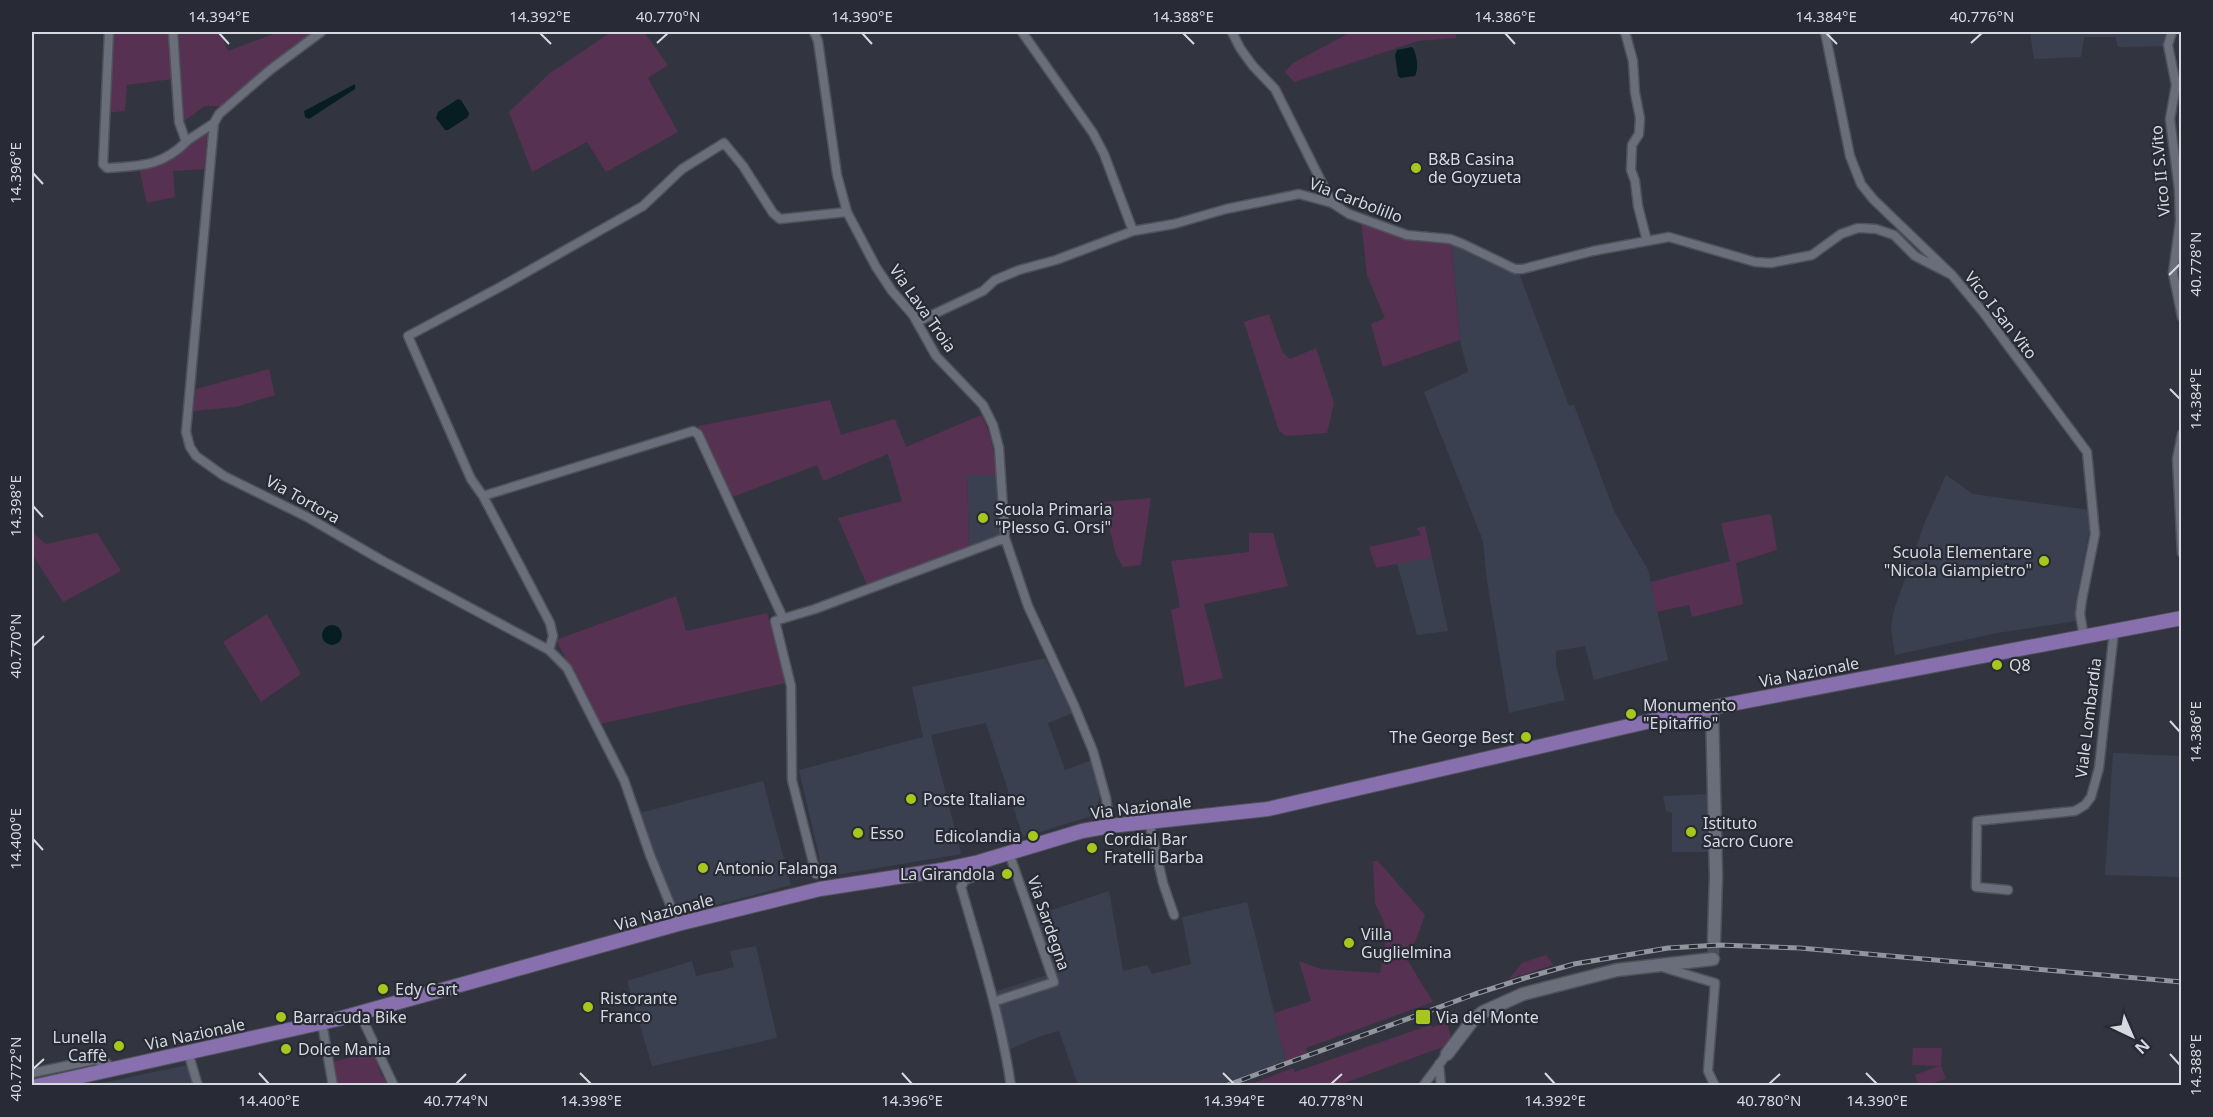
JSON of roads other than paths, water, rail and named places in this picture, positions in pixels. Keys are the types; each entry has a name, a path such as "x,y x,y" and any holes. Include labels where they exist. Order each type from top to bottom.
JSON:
{"main road":[{"name":"Via Nazionale","path":"37,1086 360,1014 678,924 818,881 942,870 980,862 1060,837 1110,826 1268,809 1712,708 2181,618"}],"street":[{"path":"109,32 103,164 107,168 142,166 168,158 214,123 219,114 270,70 321,32"},
{"path":"173,32 179,122 185,139 189,140"},
{"name":"Via Lava Troia","path":"814,32 818,41 837,175 847,212 876,267 917,322 936,356 983,405 993,425 999,448 1005,538 1028,606 1093,751 1106,798 1110,826"},
{"path":"1022,32 1093,133 1104,154 1133,231"},
{"path":"1232,32 1253,66 1275,89 1332,203"},
{"path":"1626,32 1633,61 1635,93 1640,118 1639,134 1632,145 1630,170 1635,181 1638,206 1647,241"},
{"name":"Vico I San Vito","path":"1825,32 1850,156 1861,184 1873,199 1952,275 1983,312 2086,452 2095,534 2080,614 2084,637"},
{"name":"Vico II S.Vito","path":"2172,32 2168,45 2178,80 2170,119 2179,190 2177,273 2181,317"},
{"name":"Via Tortora","path":"214,123 186,432 190,447 196,456 224,476 307,516 383,561 549,650 567,668 612,754 678,924"},
{"path":"549,650 553,636 550,623 483,496 471,479 408,336 643,206 682,169 724,143 743,166 773,213 780,219 847,212"},
{"name":"Via Carbolillo","path":"917,322 983,291 995,280 1133,231 1174,224 1226,209 1299,194 1332,203 1349,214 1407,235 1450,239 1515,269 1669,237 1755,262 1771,263 1812,255 1841,234 1858,228 1876,229 1894,235 1915,256 1952,275"},
{"path":"483,496 693,430 698,434 783,618"},
{"path":"2181,434 2177,459 2181,553"},
{"path":"818,881 792,780 791,686 775,621 815,609 1005,538"},
{"name":"Viale Lombardia","path":"2008,890 1976,887 1977,821 2075,811 2085,805 2091,797 2099,768 2114,631"},
{"path":"1712,708 1716,876 1714,940"},
{"path":"1149,822 1163,882 1174,915"},
{"name":"Via Sardegna","path":"999,1000 1054,982 1009,853"},
{"path":"980,862 981,874 965,880 961,887 994,1003 1011,1086"},
{"path":"1423,1086 1473,1020 1500,1002 1523,993 1585,977 1662,964 1713,959"},
{"path":"1662,964 1665,968 1715,982 1708,1071 1715,1086"},
{"path":"360,1014 394,1086"},
{"path":"322,1023 333,1086"},
{"path":"188,1052 198,1086"},
{"path":"1441,1086 1443,1059"},
{"name":"Via Nazionale","path":"32,1073 93,1060 105,1062 113,1069"}],"tunnel":[{"path":"1713,959 1714,940"}],"railway":[{"path":"1225,1086 1475,994 1525,978 1574,964 1668,948 1719,945 1800,948 2182,982"}],"place":[{"name":"B&B Casina de Goyzueta","path":"1416,168"},
{"name":"Scuola Primaria \"Plesso G. Orsi\"","path":"983,518"},
{"name":"Scuola Elementare \"Nicola Giampietro\"","path":"2044,561"},
{"name":"Q8","path":"1997,665"},
{"name":"Monumento \"Epitaffio\"","path":"1631,714"},
{"name":"The George Best","path":"1526,737"},
{"name":"Poste Italiane","path":"911,799"},
{"name":"Istituto Sacro Cuore","path":"1691,832"},
{"name":"Esso","path":"858,833"},
{"name":"Edicolandia","path":"1033,836"},
{"name":"Cordial Bar Fratelli Barba","path":"1092,848"},
{"name":"Antonio Falanga","path":"703,868"},
{"name":"La Girandola","path":"1007,874"},
{"name":"Villa Guglielmina","path":"1349,943"},
{"name":"Edy Cart","path":"383,989"},
{"name":"Ristorante Franco","path":"588,1007"},
{"name":"Barracuda Bike","path":"281,1017"},
{"name":"Via del Monte","path":"1423,1017"},
{"name":"Lunella Caffè","path":"119,1046"},
{"name":"Dolce Mania","path":"286,1049"}]}
